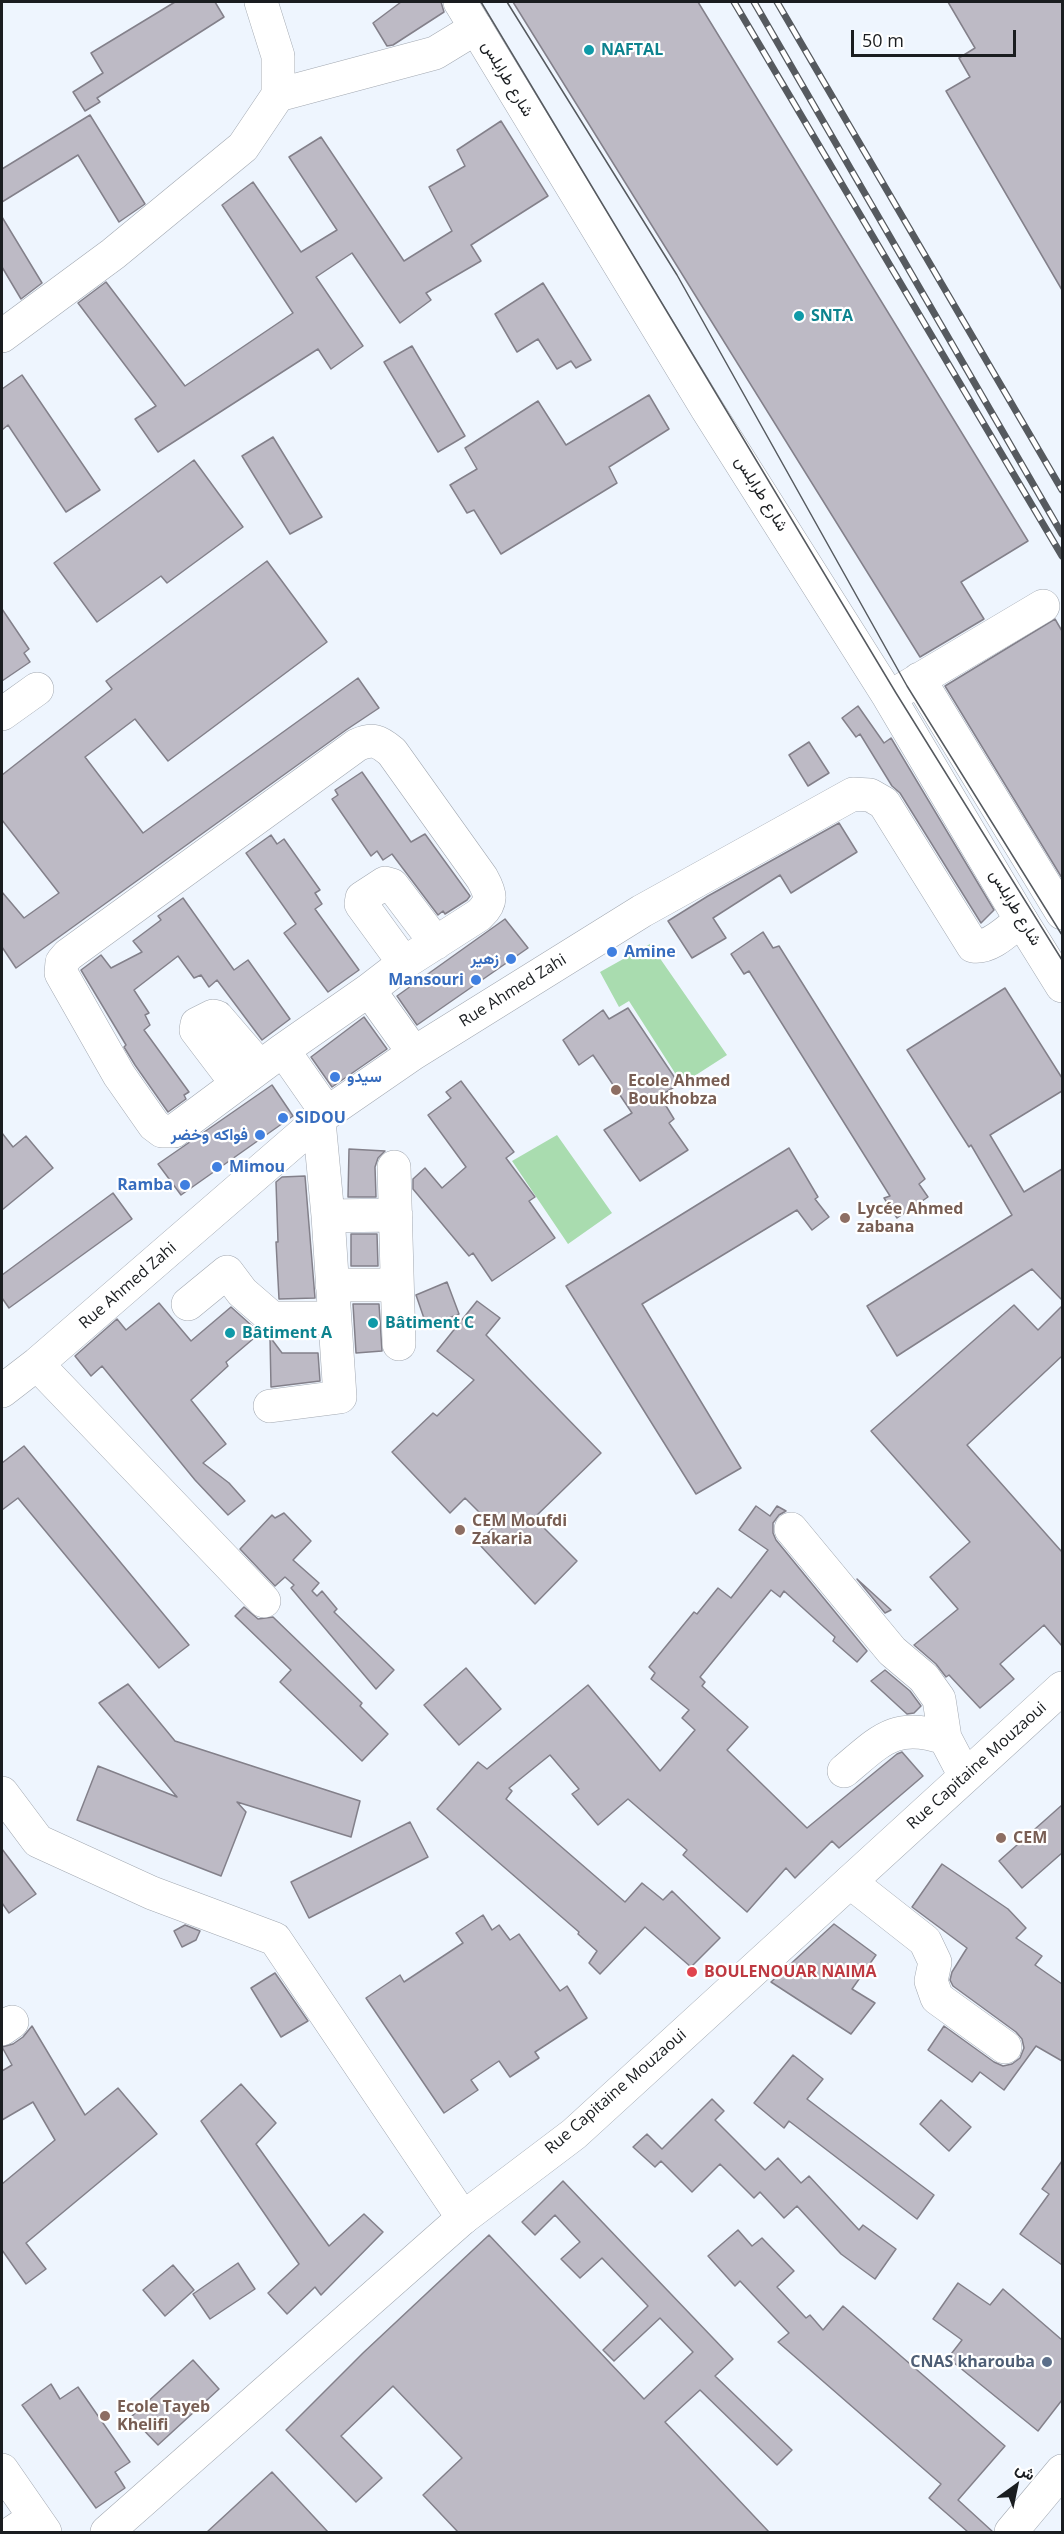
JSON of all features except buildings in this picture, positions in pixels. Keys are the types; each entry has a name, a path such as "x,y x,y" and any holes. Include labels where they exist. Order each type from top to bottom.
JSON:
{"street":[{"path":"2,336 113,254 243,147 278,95 278,56 261,2"},
{"path":"278,95 435,53 468,15"},
{"name":"شارع طرابلس","path":"468,15 707,409 889,697 1062,986"},
{"path":"889,697 1043,606"},
{"path":"919,679 1062,913"},
{"path":"2,714 37,690"},
{"path":"369,740 380,742 392,752 482,878 490,894 489,906 404,963 174,1131 162,1131 154,1125 119,1075 62,973 62,962 68,954 357,745 369,740"},
{"name":"Rue Ahmed Zahi","path":"2,1391 37,1364 323,1117 414,1053 642,911 853,794 870,795 884,803 973,946 981,947 1021,920"},
{"path":"404,963 361,904 362,898 385,883 392,885 436,943"},
{"path":"369,990 414,1053"},
{"path":"260,1067 323,1117 339,1397 270,1406"},
{"path":"394,1167 399,1344"},
{"path":"328,1216 396,1215"},
{"path":"188,1304 227,1272 242,1293 272,1318 334,1317"},
{"path":"332,1285 398,1285"},
{"path":"37,1364 264,1601"},
{"path":"791,1529 892,1651 924,1678 939,1699 945,1738 965,1776"},
{"name":"Rue Capitaine Mouzaoui","path":"107,2532 464,2218 574,2133 1062,1688"},
{"path":"844,1771 887,1735 926,1732 945,1738"},
{"path":"2,1793 38,1841 152,1893 275,1939 464,2218"},
{"path":"850,1882 925,1941 935,1962 930,1981 937,1998 1005,2047"},
{"path":"2,2470 31,2528"},
{"path":"1011,2532 1062,2471"}],"green space":[{"path":"650,944 727,1055 682,1084 629,1001 619,1007 600,972"},
{"path":"557,1135 612,1213 568,1244 512,1161"}],"tram line":[{"path":"481,2 896,693 1062,960"},
{"path":"507,2 677,275 907,686 1062,935"}],"railway":[{"path":"734,2 1062,556"},
{"path":"754,2 1062,534"},
{"path":"777,2 1062,490"}],"place":[{"name":"NAFTAL","path":"589,50"},
{"name":"SNTA","path":"799,316"},
{"name":"Amine","path":"612,952"},
{"name":"زهير","path":"511,959"},
{"name":"Mansouri","path":"476,980"},
{"name":"سيدو","path":"335,1077"},
{"name":"Ecole Ahmed Boukhobza","path":"616,1090"},
{"name":"SIDOU","path":"283,1118"},
{"name":"فواكه وخضر","path":"260,1135"},
{"name":"Mimou","path":"217,1167"},
{"name":"Ramba","path":"185,1185"},
{"name":"Lycée Ahmed zabana","path":"845,1218"},
{"name":"Bâtiment C","path":"373,1323"},
{"name":"Bâtiment A","path":"230,1333"},
{"name":"CEM Moufdi Zakaria","path":"460,1530"},
{"name":"CEM","path":"1001,1838"},
{"name":"BOULENOUAR NAIMA","path":"692,1972"},
{"name":"CNAS kharouba","path":"1047,2362"},
{"name":"Ecole Tayeb Khelifi","path":"105,2416"}]}
